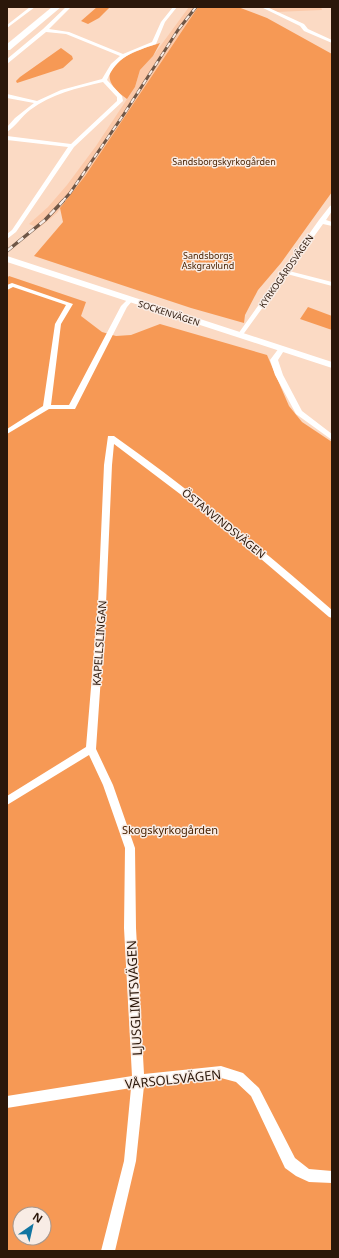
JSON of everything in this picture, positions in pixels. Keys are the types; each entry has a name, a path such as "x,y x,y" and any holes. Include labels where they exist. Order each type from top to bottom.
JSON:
{"highway":[{"path":"7,40 46,7"},
{"path":"7,48 56,7"}],"street":[{"path":"7,27 33,7"},
{"path":"7,62 45,30 69,7"},
{"path":"104,80 113,64 122,55 154,43 163,22 175,7"},
{"path":"263,7 302,25 306,30 332,42"},
{"path":"45,30 67,33 122,55"},
{"path":"7,130 37,102 72,88 104,80"},
{"path":"7,237 14,231 72,146 120,101 120,97 104,80"},
{"path":"7,96 37,102"},
{"path":"7,138 72,146"},
{"name":"KYRKOGÅRDSVÄGEN","path":"240,335 332,207"},
{"path":"321,221 332,224"},
{"name":"SOCKENVÄGEN","path":"7,260 332,365"},
{"path":"286,272 332,284"},
{"path":"7,288 12,285 70,304 58,324 47,407"},
{"path":"7,432 47,407 72,407 124,306 130,300"},
{"path":"281,349 274,360 279,375 299,412 332,438"},
{"name":"ÖSTANVINDSVÄGEN","path":"112,438 170,480 253,546 332,614"},
{"name":"KAPELLSLINGAN","path":"91,749 102,604 108,465 112,438"},
{"path":"7,801 91,749"},
{"name":"LJUSGLIMTSVÄGEN","path":"91,749 108,785 130,848 130,928 138,1081 130,1161 108,1251"},
{"name":"VÅRSOLSVÄGEN","path":"7,1102 138,1081 221,1072 239,1076 255,1092 290,1163 299,1171 309,1176 332,1177"}],"shaded area":[{"path":"189,7 198,7 85,176 57,213 39,228 29,224 48,207 67,185 96,146 135,87 140,70 153,56"},
{"path":"265,7 321,7 322,10 276,12"}],"green space":[{"path":"97,7 110,7 99,18 88,24 81,21"},
{"name":"Sandsborgskyrkogården","path":"198,7 238,7 267,18 332,54 332,192 281,263 258,290 245,315 244,323 191,308 34,256 63,222 60,208 85,176"},
{"path":"160,43 153,56 140,70 135,87 127,99 115,88 110,79 111,70 126,56"},
{"path":"61,48 72,56 73,59 63,68 17,83 16,81 20,77"},
{"name":"Skogskyrkogården","path":"9,276 86,302 81,316 102,332 116,336 131,335 160,324 267,355 289,406 302,422 332,442 332,1251 7,1251 7,278"},
{"path":"308,307 332,316 332,330 300,319"}],"railway":[{"path":"62,202 70,193 124,114 178,30 196,7"},
{"path":"7,251 45,220 63,201"}],"park label":[{"name":"Sandsborgs Askgravlund","path":"208,260"}]}
